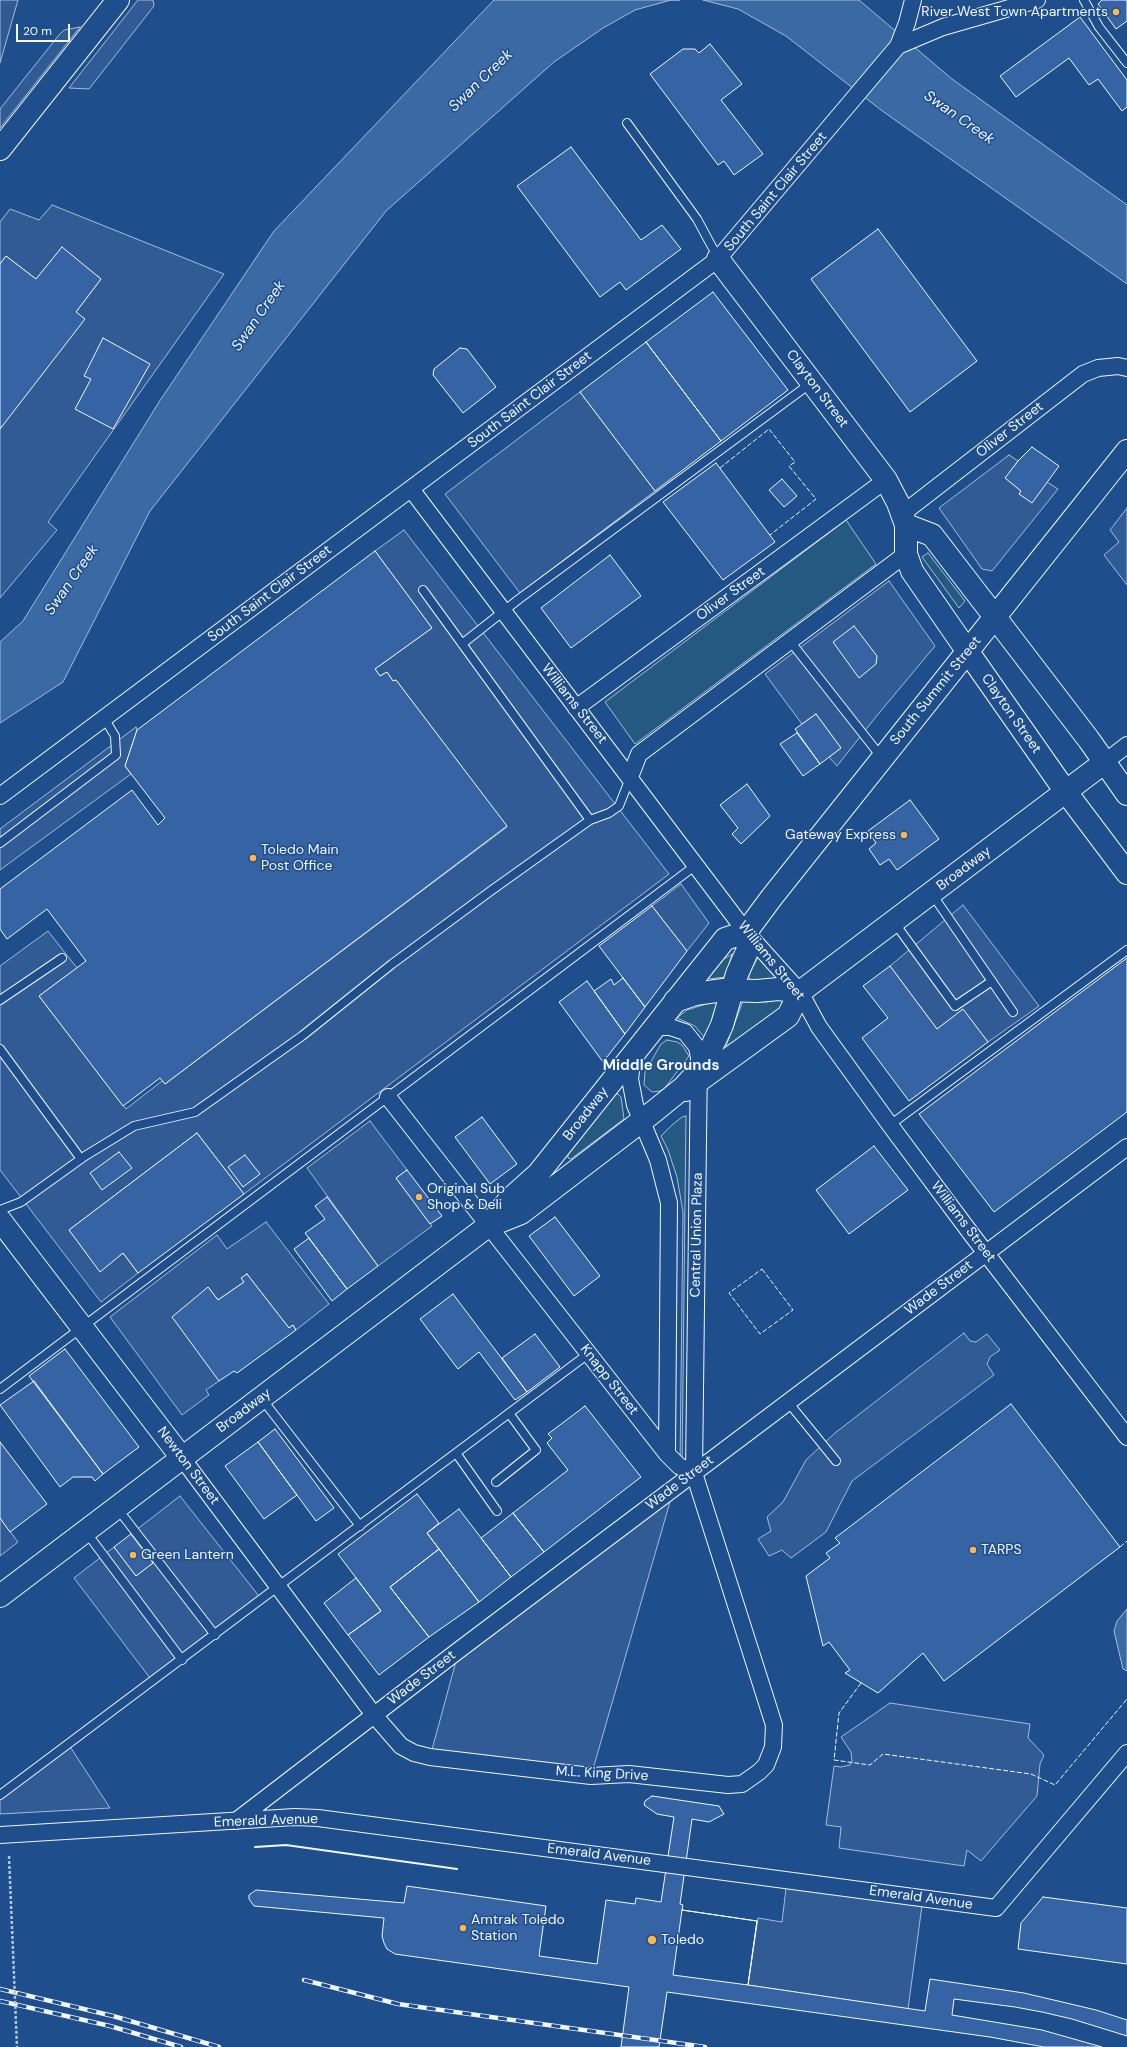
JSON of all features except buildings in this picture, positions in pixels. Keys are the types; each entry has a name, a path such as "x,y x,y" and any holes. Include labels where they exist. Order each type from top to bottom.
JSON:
{"main road":[{"path":"0,149 118,0"},
{"name":"Clayton Street","path":"718,259 886,480 904,519 906,554 912,571 1066,792 1127,873"},
{"name":"South Summit Street","path":"746,932 772,897 1127,451"},
{"path":"904,519 932,534 1105,762 1127,794"},
{"name":"Broadway","path":"700,1074 788,1016 800,992 1105,762"},
{"path":"647,1118 700,1074 722,1024 741,960 748,949 746,932 725,939 675,1002"},
{"path":"675,1002 695,994 714,990 757,991 779,989 800,992"},
{"name":"Broadway","path":"0,1596 488,1226 510,1200 538,1174 675,1002"},
{"name":"Broadway","path":"488,1226 520,1213 647,1118"},
{"name":"Newton Street","path":"0,1220 182,1458"}],"street":[{"path":"898,46 907,23 913,0"},
{"name":"South Saint Clair Street","path":"0,796 718,259 898,46 922,35 1037,0"},
{"name":"Oliver Street","path":"904,519 1083,374 1098,368 1118,366 1127,368"},
{"name":"Oliver Street","path":"576,708 886,480"},
{"name":"Williams Street","path":"411,489 746,932 800,992 820,1027 890,1125 1127,1437"},
{"path":"630,777 639,754 906,554"},
{"name":"Broadway","path":"1105,762 1127,745"},
{"name":"Central Union Plaza","path":"656,1027 670,1027 685,1032 697,1047 700,1074 694,1473"},
{"name":"Central Union Plaza","path":"633,1055 630,1078 635,1105 647,1118 663,1174 670,1211 667,1454"},
{"name":"Knapp Street","path":"388,1097 667,1454 679,1466 694,1473"},
{"name":"Wade Street","path":"236,1821 374,1714 1127,1148"},
{"name":"Newton Street","path":"182,1458 374,1714"},
{"name":"M.L. King Drive","path":"374,1714 401,1746 414,1753 430,1757 591,1776 629,1774 728,1785 742,1784 751,1779 766,1765 770,1756 773,1746 774,1725 694,1473"},
{"name":"Emerald Avenue","path":"0,1835 295,1817 342,1820 996,1908 1127,1753"}],"lane":[{"path":"1084,0 1099,27 1127,63"},
{"path":"627,123 697,219 718,259"},
{"path":"462,644 503,611 812,382"},
{"path":"423,590 590,820"},
{"path":"790,641 883,758"},
{"path":"0,842 116,755 115,736 104,718"},
{"path":"0,1210 21,1202 81,1159 134,1126 195,1112 302,1036 392,964 590,820 608,813 619,806 630,777"},
{"path":"0,1389 696,865"},
{"path":"931,893 1013,1012"},
{"path":"894,922 955,1006 992,981"},
{"path":"890,1125 1127,950"},
{"path":"0,1000 62,958"},
{"path":"0,1049 81,1159"},
{"path":"0,1795 588,1354"},
{"path":"262,1398 360,1526"},
{"path":"788,1402 836,1461"},
{"path":"496,1482 536,1450 509,1413"},
{"path":"456,1453 497,1511"},
{"path":"117,1507 215,1635"},
{"path":"86,1532 182,1660"}],"path":[{"path":"9,1856 17,2047"}],"shaded area":[{"path":"0,0 18,0 0,63"},
{"path":"138,0 153,0 154,6 89,89 69,88"},
{"path":"80,27 0,128 0,109 59,35 64,30"},
{"path":"52,205 224,274 48,522 57,530 0,598 0,429 76,312 101,279 62,248 36,279 6,256 0,264 0,222 10,209 39,220"},
{"path":"580,392 655,491 520,593 445,494"},
{"path":"1009,455 1018,461 1006,478 1021,491 1019,494 1047,482 1058,489 992,571 982,569 939,508"},
{"path":"1127,508 1127,585 1104,555 1119,542 1110,530"},
{"path":"846,520 876,564 635,744 605,702"},
{"path":"404,530 669,874 244,1194 197,1133 69,1230 100,1271 123,1253 138,1273 101,1302 0,1170 0,966 48,931 77,968 39,996 126,1109 162,1081 165,1084 507,827 396,680 393,681 387,672 380,676 375,669 432,628 375,551"},
{"path":"928,553 965,601 959,608 922,557"},
{"path":"889,581 935,646 837,766 829,757 841,748 816,714 802,724 765,674"},
{"path":"136,727 137,730 125,766 131,774 0,870 0,829"},
{"path":"681,884 709,923 687,951 652,906"},
{"path":"963,905 1039,1006 988,1042 963,1010 937,1029 890,966"},
{"path":"732,954 725,977 710,979 709,976 724,959"},
{"path":"759,955 776,977 774,979 749,980 749,975"},
{"path":"786,998 792,999 725,1049 743,1001 767,1002"},
{"path":"716,1001 718,1004 714,1016 704,1037 695,1026 677,1018 687,1010"},
{"path":"667,1040 677,1042 682,1045 689,1056 664,1089 652,1092 644,1085 645,1072 661,1044"},
{"path":"615,1094 618,1094 621,1097 624,1119 571,1159 568,1158 568,1154"},
{"path":"686,1116 682,1465 680,1465 683,1212 677,1177 668,1150 661,1136 682,1117"},
{"path":"370,1121 407,1170 396,1178 432,1226 378,1266 307,1168"},
{"path":"266,1222 329,1304 296,1330 293,1325 289,1328 247,1274 242,1278 244,1282 218,1300 208,1287 219,1381 206,1390 209,1395 182,1415 110,1317 217,1235 227,1249"},
{"path":"964,1333 970,1341 976,1342 987,1334 1000,1350 990,1357 987,1364 994,1375 852,1481 826,1532 791,1558 782,1550 769,1556 758,1539 771,1531 767,1517 783,1502 806,1460 835,1433"},
{"path":"674,1488 591,1776 430,1757 459,1650"},
{"path":"180,1496 262,1600 153,1682 74,1578 114,1547 136,1576 153,1563 131,1534"},
{"path":"0,1518 18,1542 0,1556"},
{"path":"890,1703 1030,1724 1028,1738 1044,1755 1040,1764 1037,1796 981,1861 967,1850 964,1866 839,1848 841,1827 826,1825 834,1766 841,1767 850,1765 852,1761 851,1752 841,1737"},
{"path":"69,1745 110,1808 0,1814 0,1797"},
{"path":"787,1880 923,1898 908,2009 748,1985 758,1918 782,1922"}],"water":[{"name":"Swan Creek","path":"494,0 671,0 635,10 603,28 554,62 386,211 150,511 63,682 0,723 0,642 23,621 159,402 274,231"},
{"name":"Swan Creek","path":"703,0 859,0 952,79 1127,205 1127,284 881,110 786,36 738,9"},
{"path":"1127,1609 1127,1671 1123,1669 1114,1631 1117,1621"}],"railway":[{"path":"304,1980 398,2004 705,2047"},
{"path":"0,1989 113,2016 219,2047"},
{"path":"0,2001 110,2026 181,2047"}],"fence":[{"path":"720,468 769,429 795,462 789,466 816,499 770,535"},
{"path":"762,1269 793,1310 760,1334 729,1293 762,1269"},
{"path":"1120,1547 1127,1541"},
{"path":"861,1683 839,1713 834,1760 870,1765 883,1754 1031,1774 1055,1785 1127,1699"}],"wall":[{"path":"255,1847 286,1845 457,1869"}],"place":[{"name":"River West Town Apartments","path":"1116,12"},
{"name":"Gateway Express","path":"904,835"},
{"name":"Toledo Main Post Office","path":"253,858"},
{"name":"Original Sub Shop & Deli","path":"419,1197"},
{"name":"TARPS","path":"973,1550"},
{"name":"Green Lantern","path":"133,1555"},
{"name":"Amtrak Toledo Station","path":"463,1928"},
{"name":"Toledo","path":"652,1940"}],"district":[{"name":"Middle Grounds","path":"661,1066"}]}
